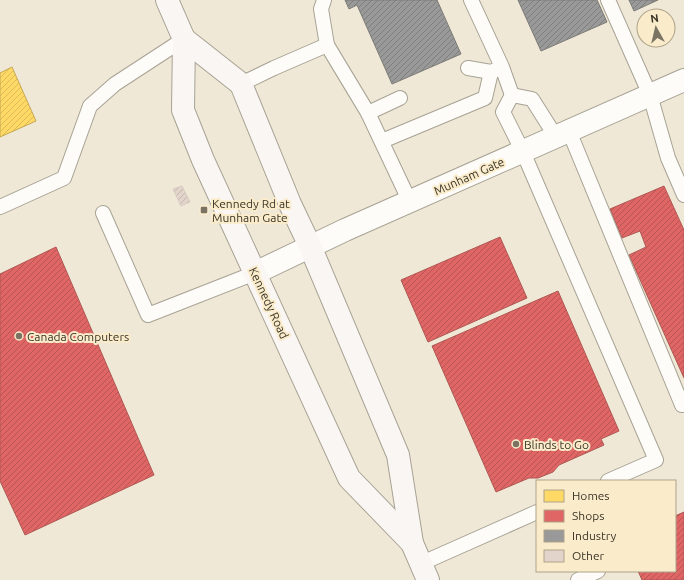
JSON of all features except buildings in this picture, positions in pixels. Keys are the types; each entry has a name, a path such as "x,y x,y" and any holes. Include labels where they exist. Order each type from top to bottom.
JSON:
{"main road":[{"name":"Kennedy Road","path":"167,0 184,39 183,110 203,160 349,478 412,543"},
{"name":"Kennedy Road","path":"184,39 241,84 290,204 310,246 398,455 412,543 424,572"}],"street":[{"name":"Munham Gate","path":"255,273 310,246 684,80"}],"lane":[{"path":"324,0 321,9 327,44 368,113 410,202"},
{"path":"471,0 496,69 512,95 532,99 562,134 682,405 684,405"},
{"path":"608,0 650,95 668,158 684,195"},
{"path":"0,207 64,178 90,106 115,84 184,39"},
{"path":"241,84 327,44"},
{"path":"468,68 496,69"},
{"path":"382,141 485,98 496,69"},
{"path":"512,95 503,112 523,152 656,460 610,480"},
{"path":"368,113 400,98"},
{"path":"103,213 148,315 255,273"},
{"path":"424,572 536,513"},
{"path":"578,580 596,572"}],"place":[{"name":"Kennedy Rd at Munham Gate","path":"204,210"},
{"name":"Canada Computers","path":"19,336"},
{"name":"Blinds to Go","path":"516,444"}]}
